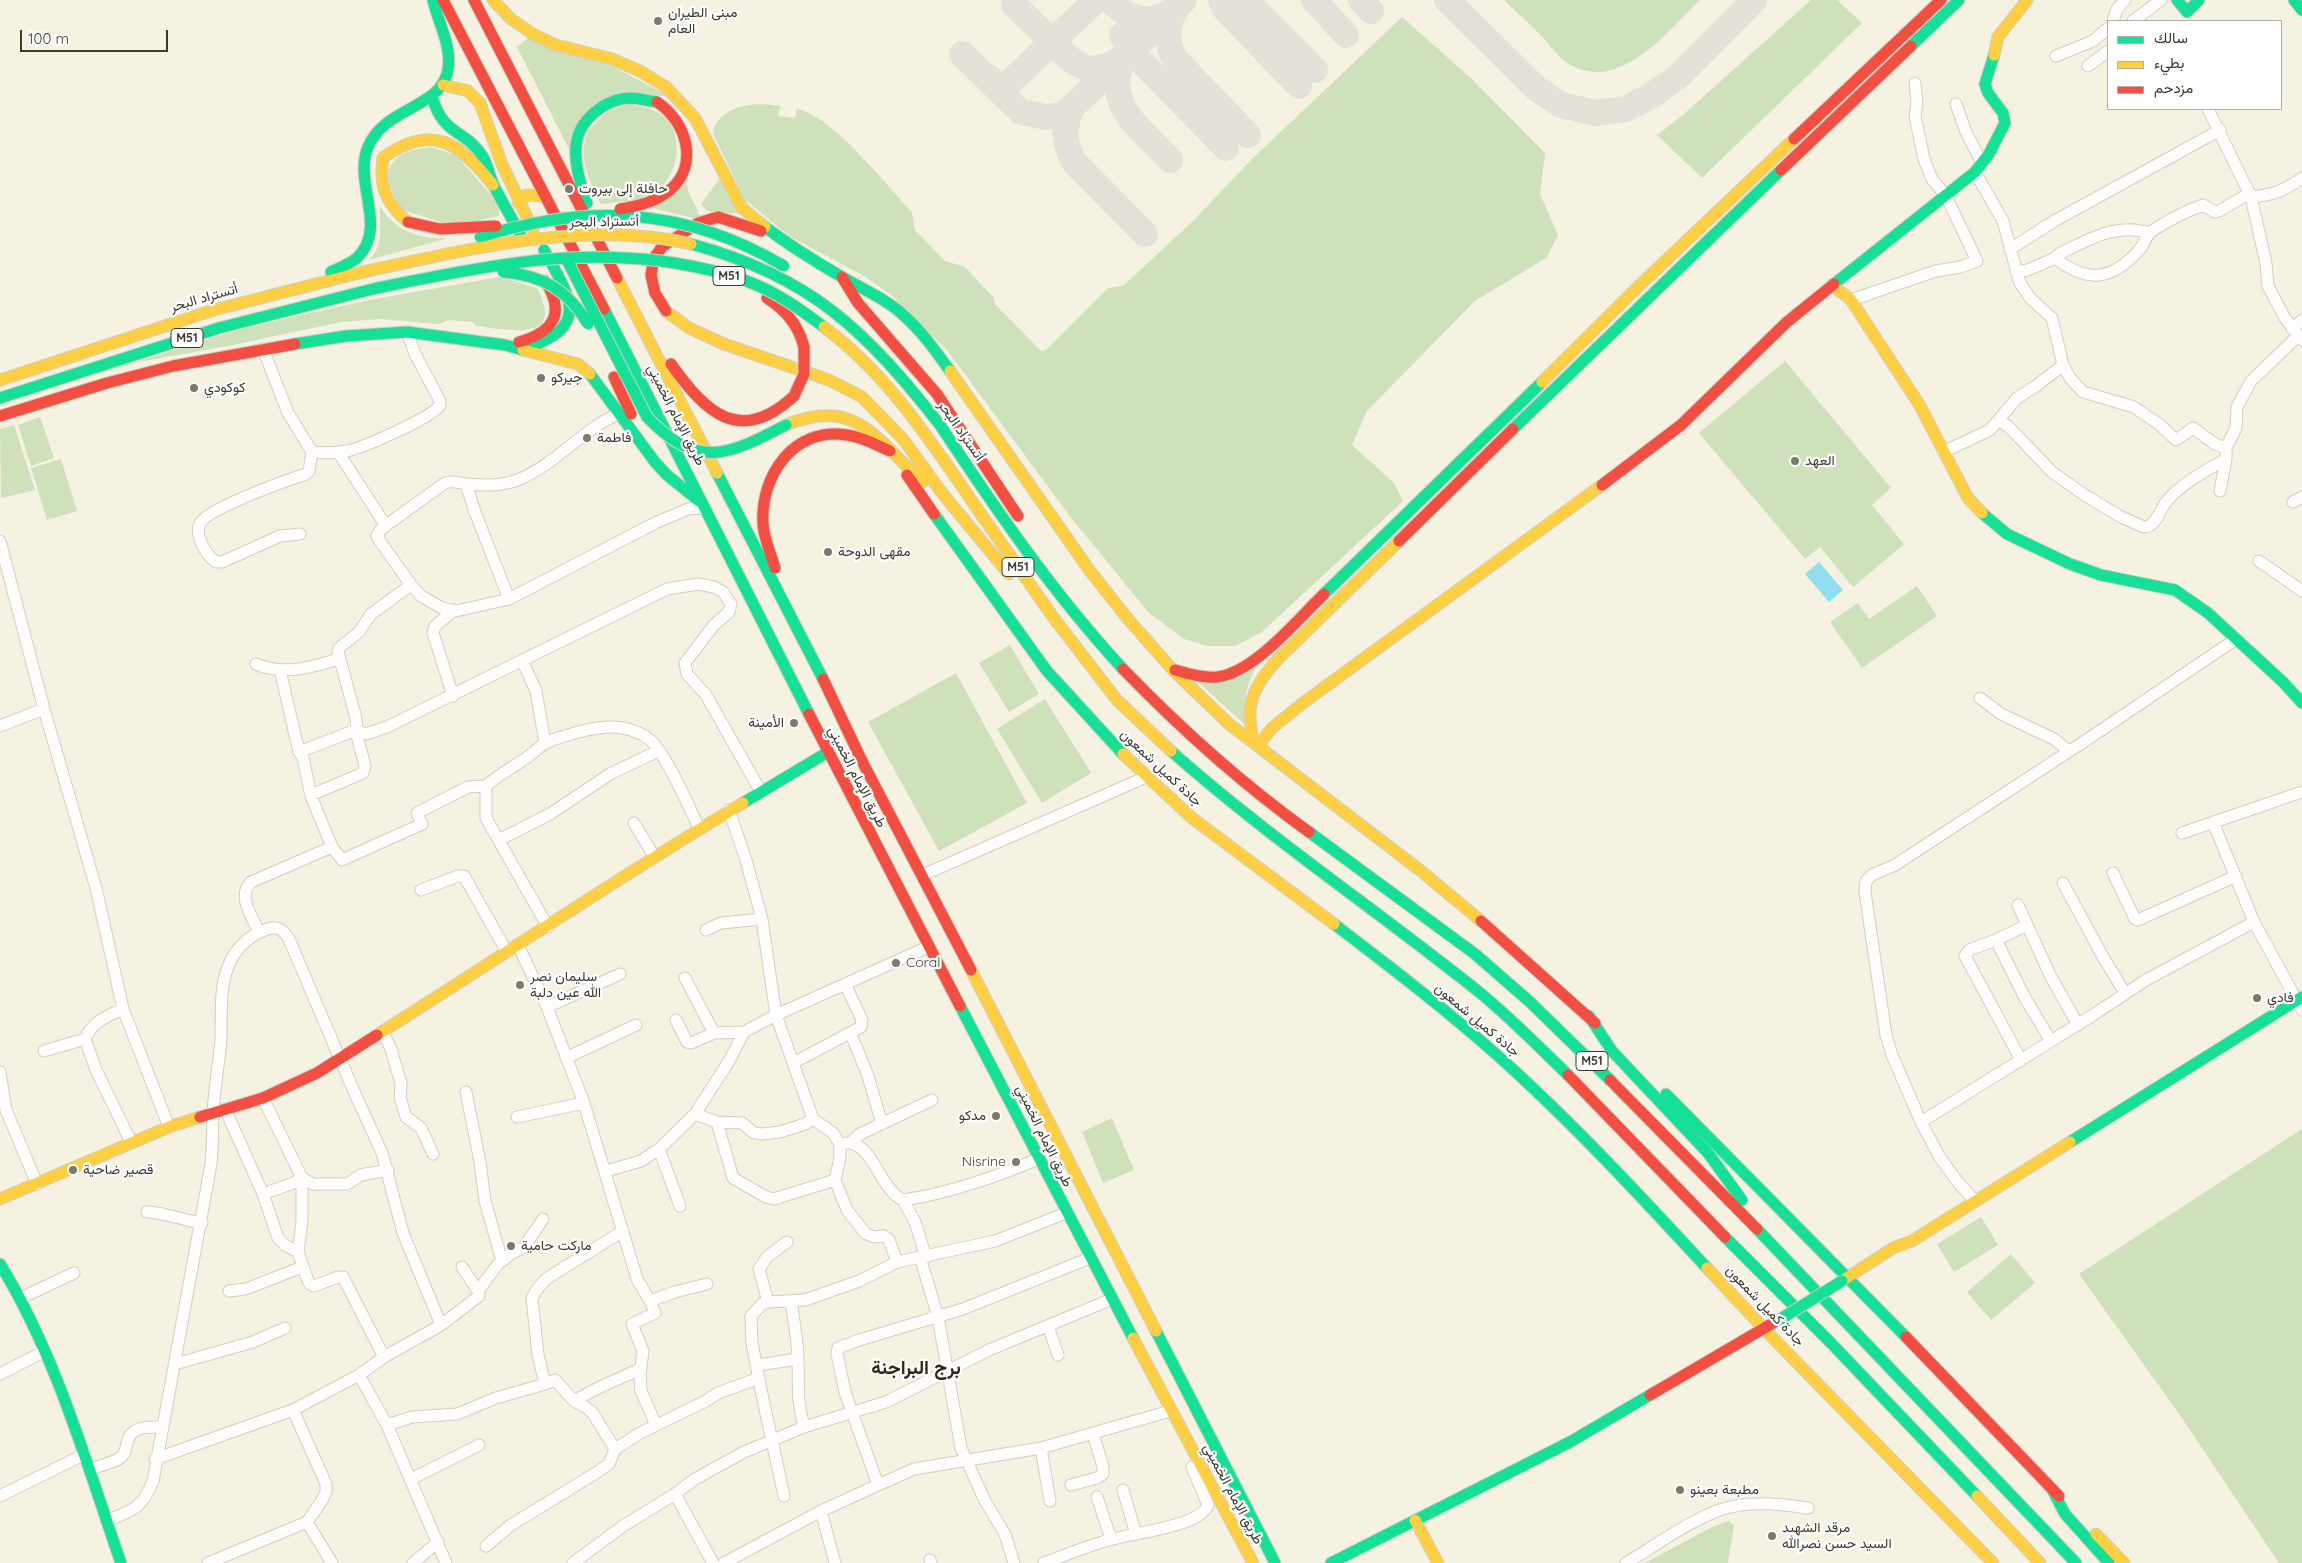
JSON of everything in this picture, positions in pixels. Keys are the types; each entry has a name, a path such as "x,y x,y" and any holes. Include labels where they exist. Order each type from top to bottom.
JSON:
{"main road":[{"path":"297,287 350,263 359,256 370,236 371,222 362,176 366,151 383,125 432,96 443,85 450,63 433,0"},
{"name":"طريق الإمام الخميني","path":"443,0 544,196 614,325 719,537 928,948 1011,1103 1066,1214 1170,1412 1253,1563"},
{"name":"طريق الإمام الخميني","path":"474,0 742,526 830,691 863,763 1058,1137 1275,1563"},
{"path":"493,0 511,19 534,34 556,45 612,59 640,71 666,87 695,118 742,208 781,239 842,277 881,298 901,313 931,344 1090,571 1128,619 1173,670 1229,724 1421,871 1506,941 1588,1016 2124,1563"},
{"path":"1173,670 1198,677 1221,678 1234,674 1259,657 1642,283 1941,0"},
{"path":"1255,744 1250,714 1254,694 1264,674 1281,656 1634,310 1960,0"},
{"path":"1255,744 1303,703 1649,452 1681,425 1787,322 1946,196 1978,168 1996,142 2004,123 2003,113 1986,87 1986,77 1996,50 1998,37 2027,0"},
{"path":"2177,0 2187,16 2199,0"},
{"path":"2294,0 2302,10"},
{"path":"443,85 468,91 480,103 500,162 518,202 568,293 570,304 567,322 556,336 542,345 522,349"},
{"path":"432,96 435,112 446,128 474,146 482,155 494,185 555,300 556,308 548,327 530,339 505,345"},
{"path":"494,185 468,156 440,140 418,138 397,146 383,158 380,180 382,192 388,205 408,222 422,228 477,228 575,217 640,206 655,200 675,184 686,163 684,136 679,123 670,111 657,102 631,98 606,105 594,114 584,126 577,139 578,172 588,207 627,283 633,313 704,406 722,417 741,421 773,415 794,396 804,374 804,347 800,331 794,321 784,310 767,298 723,281 659,262"},
{"path":"518,202 526,194 544,196"},
{"path":"575,217 632,216 678,223 714,232 739,242 770,257 834,303 878,350"},
{"path":"781,239 736,221 718,217 698,223 662,247 654,258 651,275 655,293 663,308 689,328 724,344 829,380 846,387 862,397 903,439 942,493 1020,588 1053,618"},
{"path":"426,259 458,243 540,221"},
{"path":"564,233 568,262 647,417 672,442 699,452 724,452 738,449 802,418 833,414 863,425 874,433 893,454 930,488 942,493"},
{"name":"أتستراد البحر","path":"0,380 42,368 166,325 297,287 363,272 508,243 610,234 663,239 725,253 771,272 826,305 878,350 940,425 1030,557 1067,605"},
{"name":"M51","path":"0,398 45,386 166,344 281,311 377,288 519,261 610,256 718,272 763,288 817,322 865,361 901,401 1053,618"},
{"path":"414,281 502,272 521,272 539,277 552,284 576,307 586,321 630,412 655,449 705,506"},
{"path":"842,277 858,304 937,394 1026,528"},
{"path":"1832,285 1851,300 1919,404 1968,498 1983,514 2007,534 2070,564 2102,575 2175,590 2208,613 2283,682 2302,704"},
{"path":"0,416 107,383 173,366 346,336 407,332 505,345 578,364 590,374 655,462 667,475 705,506"},
{"path":"778,595 777,577 763,525 766,488 779,462 796,445 812,438 834,434 853,435 893,454"},
{"name":"جادة كميل شمعون","path":"893,454 1047,671 1098,729 1146,777 1192,818 1401,975 1519,1075 1619,1173 1767,1331 1993,1563"},
{"path":"719,537 720,530 727,523 732,522 742,526"},
{"path":"1036,544 1052,567 1067,605"},
{"name":"M51","path":"1067,605 1139,684 1225,766 1272,805 1408,902 1506,981 1610,1078 1754,1224 2076,1563"},
{"name":"جادة كميل شمعون","path":"1053,618 1117,700 1155,737 1214,788 1480,994 1521,1029 1580,1086 1681,1193 1831,1343 2040,1563"},
{"path":"0,1199 169,1127 213,1115 263,1098 341,1060 548,927 654,856 828,752"},
{"path":"1331,1563 1574,1447 1847,1281 1894,1257 1912,1241 1974,1200 2300,1003"},
{"path":"1588,1016 1598,1035 1609,1048 1686,1129 1724,1173 1739,1195 1754,1224"},
{"path":"1011,1103 1018,1110 1029,1111 1035,1103 1034,1091"},
{"path":"1036,1154 1034,1136 1039,1131 1048,1130 1058,1137"},
{"path":"0,1264 21,1298 45,1351 85,1454 121,1563"},
{"path":"2052,1489 2065,1514 2109,1563"},
{"path":"1350,1563 1417,1523"},
{"path":"1417,1523 1438,1563"},
{"path":"2001,1523 2032,1563"},
{"path":"1268,1550 1284,1563"}],"street":[{"path":"2113,20 2117,9 2125,0"},
{"path":"2134,20 2161,0"},
{"path":"2056,56 2093,41 2107,29"},
{"path":"2088,66 2107,52"},
{"path":"1851,300 1936,271 1960,267 1977,260 1946,196 1932,179 1920,143 1915,116 1917,102 1915,83"},
{"path":"1956,104 1978,168 2003,221 2020,283 2030,298 2052,318 2063,365 2070,378 2083,392 2134,407 2160,425 2176,440 2193,428 2226,453"},
{"path":"2209,110 2220,130 2250,195 2266,263 2268,286 2297,335"},
{"path":"2010,249 2056,220 2220,130"},
{"path":"2055,258 2079,274 2102,275 2121,267 2137,252 2150,232 2194,208 2203,205 2215,212 2219,212 2250,195 2273,194 2285,190 2302,178"},
{"path":"2016,272 2028,270 2055,258 2059,254 2098,234 2140,229 2150,232"},
{"path":"2220,491 2226,453 2236,428 2238,407 2251,381 2297,335 2302,320"},
{"path":"312,452 338,452 360,448 438,409 440,401 415,354 407,332"},
{"path":"263,349 288,413 312,452 309,471 306,474 254,493 210,514 198,526 199,536 212,559 216,562 222,562 280,536 300,534"},
{"path":"1943,452 1990,430 2016,398 2036,386 2063,365"},
{"path":"620,413 599,423 539,470 520,479 497,485 466,484 456,481 445,483 379,532 379,540 411,585 434,604 454,610 510,599 655,523 692,508 705,506"},
{"path":"1999,421 2008,426 2052,472 2086,496 2144,528 2153,524 2175,493 2226,453"},
{"path":"338,452 386,526"},
{"path":"466,484 475,512 510,599"},
{"path":"0,541 44,709 96,888 123,1009 169,1127"},
{"path":"2259,561 2302,591"},
{"path":"299,752 356,730 366,734 375,732 453,696 667,589 698,584 714,587 728,597 731,604 729,612 714,625 684,662 685,668 691,680 706,695 761,792"},
{"path":"311,795 363,773 365,766 356,730 356,718 339,659 340,648 354,638 370,614 411,585"},
{"path":"453,696 433,633 435,626 454,610"},
{"path":"1974,1200 1943,1162 1921,1122 1886,1035 1865,892 1866,881 1872,875 1895,865 2236,639"},
{"path":"256,664 265,668 280,670 302,669 339,659"},
{"path":"522,660 536,691 545,743"},
{"path":"280,670 311,795 332,847 342,860 422,824 417,812 468,787 486,786 496,776 526,758 545,743 603,726 621,727 640,733 651,740 679,786 699,828"},
{"path":"1980,698 2001,714 2054,739 2069,751"},
{"path":"0,726 44,709"},
{"path":"499,840 550,814 610,774 658,751"},
{"path":"923,875 1146,777"},
{"path":"486,786 486,818 548,927"},
{"path":"2182,833 2302,792"},
{"path":"729,810 746,860 762,919 776,1015 813,1119 845,1144 864,1151 894,1195 904,1200 915,1222 938,1318 958,1434 967,1462 985,1501 1005,1534 1014,1563"},
{"path":"2213,822 2254,922 2300,1003"},
{"path":"634,823 654,856"},
{"path":"259,932 245,897 246,887 251,882 332,847"},
{"path":"2113,873 2127,905 2135,919 2138,920 2236,876"},
{"path":"421,890 458,876 464,876 507,952"},
{"path":"2063,884 2125,993"},
{"path":"2018,904 2051,977 2078,1025"},
{"path":"706,930 721,923 762,919"},
{"path":"1921,1122 2078,1025 2146,980 2254,922"},
{"path":"2021,1060 1965,956 1969,950 1996,940 2027,925"},
{"path":"108,1520 131,1511 141,1504 148,1495 153,1481 155,1459 163,1427 202,1223 211,1164 223,984 228,966 236,952 251,936 259,932 273,926 280,928 289,938 373,1130 388,1170 403,1233 441,1325"},
{"path":"1996,940 2025,998 2051,1041"},
{"path":"518,945 547,1007 584,1103 637,1279 655,1313 632,1324 643,1351 640,1369 641,1391 656,1425"},
{"path":"676,1020 687,1042 691,1043 714,1033 744,1032 776,1015 846,986 928,948"},
{"path":"547,1007 620,974"},
{"path":"685,978 714,1033"},
{"path":"793,1063 851,1034 863,1024 846,986"},
{"path":"44,1051 85,1039 92,1028 103,1018 123,1009"},
{"path":"566,1058 636,1025"},
{"path":"606,1171 641,1161 659,1150 694,1114 729,1061 744,1032"},
{"path":"383,1033 391,1049 401,1084 400,1097 406,1117 421,1128 433,1154"},
{"path":"851,1034 868,1076 882,1124"},
{"path":"85,1039 96,1070 131,1142"},
{"path":"0,1072 6,1110 37,1184"},
{"path":"466,1092 480,1162 485,1201 502,1261"},
{"path":"263,1098 302,1178 303,1200 298,1252 302,1267 310,1284 314,1286 338,1277 343,1278 384,1357"},
{"path":"898,1262 887,1238 868,1235 853,1220 836,1188 835,1180 845,1144 856,1136 932,1100"},
{"path":"518,1117 584,1103"},
{"path":"226,1110 263,1194 278,1238 284,1245 298,1252"},
{"path":"694,1114 717,1122 742,1123 754,1132 770,1134 805,1124 813,1119"},
{"path":"717,1122 733,1178 766,1197 774,1199 835,1180"},
{"path":"659,1150 680,1206"},
{"path":"904,1200 993,1176 1036,1154"},
{"path":"302,1178 313,1184 346,1184 361,1176 388,1170"},
{"path":"263,1194 302,1178"},
{"path":"147,1212 164,1213 179,1219 202,1223"},
{"path":"784,1496 752,1343 751,1316 762,1304 781,1300 791,1302 805,1300 859,1281 898,1262 995,1241 1066,1214"},
{"path":"155,1459 293,1410 359,1375 384,1357 441,1325 476,1298 479,1294 478,1291 490,1272 502,1261 524,1247 543,1220"},
{"path":"545,1384 538,1355 532,1298 539,1285 549,1277 623,1230"},
{"path":"768,1302 759,1269 767,1257 787,1242"},
{"path":"878,1486 844,1392 837,1354 838,1348 859,1340 938,1318 1090,1258"},
{"path":"229,1291 246,1289 302,1267"},
{"path":"462,1267 478,1291"},
{"path":"21,1298 74,1273"},
{"path":"650,1302 675,1292 707,1284"},
{"path":"573,1563 606,1540 622,1526 675,1494 695,1479 744,1452 804,1427 886,1402 946,1370 989,1350 1112,1300"},
{"path":"791,1302 796,1329 798,1400 804,1427"},
{"path":"1048,1326 1058,1355"},
{"path":"175,1364 253,1342 285,1328"},
{"path":"0,1374 45,1351"},
{"path":"758,1365 798,1359"},
{"path":"574,1401 640,1369"},
{"path":"359,1375 387,1425 446,1563"},
{"path":"486,1546 511,1525 609,1464 615,1449 656,1425 704,1402 718,1393 760,1378"},
{"path":"387,1425 412,1417 457,1414 496,1398 555,1380 574,1401 592,1412 615,1449"},
{"path":"208,1563 307,1522 322,1502 326,1492 326,1484 293,1410"},
{"path":"724,1563 821,1511 914,1469 967,1462 1041,1448 1170,1412"},
{"path":"90,1469 117,1459 124,1454 128,1438 135,1430 143,1427 163,1427"},
{"path":"1071,1485 1097,1478 1103,1472 1093,1433"},
{"path":"411,1479 479,1445"},
{"path":"1041,1448 1050,1501"},
{"path":"1044,1563 1110,1539 1181,1522 1198,1516 1205,1511 1208,1505 1191,1465 1191,1448"},
{"path":"0,1496 85,1454"},
{"path":"1123,1490 1136,1534"},
{"path":"675,1494 713,1563"},
{"path":"1097,1497 1110,1539"},
{"path":"1626,1563 1703,1517 1723,1509 1760,1504 1808,1508"},
{"path":"821,1511 834,1563"},
{"path":"307,1522 332,1563"},
{"path":"413,1563 438,1542"}],"green space":[{"path":"1504,0 1700,0 1656,44 1639,57 1621,67 1602,72 1583,70 1563,60 1538,32"},
{"path":"1811,0 1837,0 1862,23 1702,178 1657,135 1684,114"},
{"path":"1402,17 1473,80 1545,153 1540,194 1558,235 1546,258 1475,301 1367,411 1352,445 1394,483 1403,501 1262,632 1235,646 1208,646 1184,639 1148,612 1069,515 947,350 891,295 864,276 789,236 745,200 713,134 716,124 730,111 739,107 760,104 780,106 778,116 795,118 797,109 827,124 858,153 912,212 915,230 945,261 965,267 994,298 995,304 1042,352 1108,288 1123,286 1193,221 1252,159"},
{"path":"528,38 606,63 671,97 628,92 569,149 517,47"},
{"path":"628,104 657,112 667,119 673,129 676,141 677,153 674,165 670,176 653,193 621,202 601,204 585,165 584,144 594,120 599,115"},
{"path":"431,147 456,155 499,204 499,216 453,226 400,209 390,183 390,168 393,162 398,157 411,151"},
{"path":"722,175 742,214 707,211 701,204"},
{"path":"687,177 688,190 700,220 653,208"},
{"path":"380,207 401,228 418,235 448,238 369,260 379,242"},
{"path":"499,277 537,288 544,306 544,318 539,325 530,329 517,330 476,326 473,322 449,320 439,324 380,319 341,322 233,345 133,363 244,328 369,300"},
{"name":"العهد","path":"1785,361 1891,488 1872,505 1904,544 1853,587 1820,547 1805,559 1699,433"},
{"path":"40,417 54,458 31,466 18,425"},
{"path":"14,425 35,490 1,498 0,429"},
{"path":"61,459 77,511 47,520 31,468"},
{"path":"1917,586 1937,616 1862,668 1830,622 1858,603 1869,619"},
{"path":"1010,645 1039,694 1009,712 979,663"},
{"path":"1257,666 1246,694 1244,724 1197,681"},
{"path":"956,673 1027,803 939,851 868,722"},
{"path":"1045,699 1091,773 1042,803 997,729"},
{"path":"1112,1118 1134,1170 1103,1183 1082,1132"},
{"path":"2302,1129 2302,1563 2279,1563 2182,1418 2079,1274"},
{"path":"1981,1217 1998,1245 1954,1272 1937,1244"},
{"path":"2011,1254 2035,1283 1991,1320 1967,1292"},
{"path":"1728,1521 1734,1525 1728,1563 1645,1563 1710,1528"}],"water":[{"path":"1819,562 1843,590 1829,602 1805,574"}],"taxiway":[{"path":"990,78 1001,91 1096,0"},
{"path":"1110,0 1126,13 1142,19 1160,17 1178,6 1171,19 1168,31 1169,44 1174,58 1248,135"},
{"path":"962,54 1021,112 1046,117 1060,115 1072,107 1184,0"},
{"path":"1221,0 1225,9 1299,86"},
{"path":"1246,0 1315,70"},
{"path":"1314,0 1346,35"},
{"path":"1361,0 1371,11"},
{"path":"1447,0 1537,89 1561,105 1596,113 1625,109 1649,97 1679,76 1754,0"},
{"path":"1014,5 1075,63 1093,69 1102,68 1113,64 1125,56 1119,72 1117,87 1121,101 1127,114 1136,126 1170,160"},
{"path":"1122,35 1131,51 1226,148"},
{"path":"1072,107 1067,122 1066,141 1074,162 1145,234"}],"traffic: fast":[{"path":"331,272 349,264 358,257 366,245 370,232 364,175 364,161 368,147 376,134 386,124 433,95 441,86 447,74 449,65 447,46 433,0"},
{"path":"1911,46 1959,0"},
{"path":"2177,0 2187,12 2199,0"},
{"path":"2294,0 2302,10"},
{"path":"1834,284 1975,172 1989,154 2005,123 2003,113 1988,93 1985,84 1994,55"},
{"path":"432,96 442,119 448,126 469,141 483,157 494,186 520,234"},
{"path":"587,203 578,175 576,160 578,137 587,120 602,107 621,99 637,98 657,102"},
{"path":"1513,429 1781,170"},
{"path":"480,237 521,226 560,219 598,216 636,217 673,222 710,232 747,246 784,266"},
{"path":"765,227 813,259 894,307 921,333 950,371"},
{"path":"691,244 733,257 770,273 803,291 833,311 887,362 940,425"},
{"path":"523,349 545,340 559,331 567,321 570,310 568,297 562,283 544,250"},
{"path":"377,288 518,262 588,257 661,261 687,265 739,278 787,301 824,327"},
{"path":"568,262 647,417 665,434 682,445 698,451 714,452 730,450 747,444 786,425"},
{"path":"503,272 530,277 553,286 572,302 588,324"},
{"path":"0,398 219,328 377,288"},
{"path":"604,309 809,714"},
{"path":"295,344 346,336 407,332 505,345 523,350"},
{"path":"590,374 655,462 667,475 699,501"},
{"path":"1324,594 1542,382"},
{"path":"940,425 1004,520 1049,581 1123,669"},
{"path":"717,473 823,679"},
{"path":"1982,513 2007,534 2070,564 2101,575 2175,590 2208,613 2283,682 2302,703"},
{"path":"934,514 1047,671 1123,754"},
{"path":"1171,751 1246,814 1479,992 1514,1022 1568,1075"},
{"path":"743,803 828,752"},
{"path":"1309,832 1475,954 1530,1002 1610,1080"},
{"path":"1334,924 1452,1016 1544,1098 1707,1268"},
{"path":"2070,1142 2302,997"},
{"path":"960,1006 1133,1338"},
{"path":"1589,1016 1612,1051 1708,1153 1742,1200"},
{"path":"1666,1094 1906,1337"},
{"path":"1757,1229 2076,1563"},
{"path":"1725,1237 1831,1343 1977,1496"},
{"path":"0,1264 20,1299 54,1372 121,1563"},
{"path":"1779,1320 1842,1281"},
{"path":"1156,1331 1275,1563"},
{"path":"1331,1563 1570,1442 1650,1395"},
{"path":"2052,1489 2065,1514 2109,1563"}],"traffic: slow":[{"path":"493,0 511,19 533,34 556,45 612,59 640,71 666,87 695,118 742,208 765,227"},
{"path":"1994,55 1998,37 2027,0"},
{"path":"443,85 468,91 480,103 501,162 533,230"},
{"path":"1542,382 1642,283 1794,139"},
{"path":"408,222 389,201 383,186 382,177 383,158 400,147 416,141 431,140 444,142 469,158 493,185"},
{"path":"518,202 526,195 544,196"},
{"path":"363,272 485,247 526,240 568,236 610,235 651,237 691,244"},
{"path":"0,380 214,310 363,272"},
{"path":"617,278 717,473"},
{"path":"1832,285 1851,300 1919,404 1968,498 1982,513"},
{"path":"666,311 689,328 724,344 829,380 862,397 903,439 942,493 1009,574"},
{"path":"824,327 871,368 892,391 930,440 983,517"},
{"path":"523,350 578,364 590,374"},
{"path":"950,371 1090,571 1128,619 1173,670"},
{"path":"786,425 810,417 831,416 848,419 864,427 878,438 923,482"},
{"path":"1258,746 1272,728 1303,703 1602,485"},
{"path":"983,517 1053,617 1117,700 1171,751"},
{"path":"1252,742 1251,706 1256,690 1265,675 1281,656 1399,541"},
{"path":"1173,670 1229,724 1421,871 1481,921"},
{"path":"1123,754 1192,818 1334,924"},
{"path":"377,1035 743,803"},
{"path":"971,970 1156,1331"},
{"path":"0,1199 169,1127 200,1117"},
{"path":"1842,1281 1893,1248 1912,1241 2070,1142"},
{"path":"1707,1268 1993,1563"},
{"path":"1133,1338 1253,1563"},
{"path":"1977,1496 2040,1563"},
{"path":"1415,1520 1438,1563"},
{"path":"2096,1534 2124,1563"}],"traffic: jam":[{"path":"443,0 604,309"},
{"path":"474,0 617,278"},
{"path":"1794,139 1941,0"},
{"path":"1781,170 1911,46"},
{"path":"620,209 659,198 679,180 685,168 687,156 686,143 682,131 667,110 657,102"},
{"path":"666,311 655,293 651,275 654,258 662,247 698,223 718,217 761,231"},
{"path":"408,222 440,229 496,226"},
{"path":"842,277 858,303 937,394 1018,516"},
{"path":"519,342 541,333 553,320 555,303 545,281"},
{"path":"1602,485 1681,425 1787,322 1834,284"},
{"path":"767,298 780,308 795,325 804,347"},
{"path":"0,416 107,383 173,366 295,344"},
{"path":"794,396 804,374 804,347"},
{"path":"671,364 697,397 711,409 725,417 741,421 757,419 775,411 794,396"},
{"path":"614,377 631,414"},
{"path":"1399,541 1513,429"},
{"path":"775,568 764,530 764,506 767,489 774,472 784,458 796,447 811,438 828,434 847,435 858,438 890,451"},
{"path":"907,475 934,514"},
{"path":"1175,670 1206,677 1217,677 1246,666 1275,643 1324,594"},
{"path":"1123,669 1212,755 1309,832"},
{"path":"823,679 863,763 971,970"},
{"path":"809,714 960,1006"},
{"path":"1481,921 1595,1023"},
{"path":"200,1117 263,1098 317,1073 377,1035"},
{"path":"1568,1075 1725,1237"},
{"path":"1610,1080 1757,1229"},
{"path":"1650,1395 1773,1323"},
{"path":"1906,1337 2059,1496"}],"place":[{"name":"مبنى الطيران العام","path":"658,21"},
{"name":"حافلة إلى بيروت","path":"569,189"},
{"name":"جيركو","path":"541,378"},
{"name":"كوكودي","path":"194,388"},
{"name":"فاطمة","path":"587,438"},
{"name":"العهد","path":"1795,461"},
{"name":"مقهى الدوحة","path":"828,552"},
{"name":"الأمينة","path":"794,723"},
{"name":"Coral","path":"896,963"},
{"name":"سليمان نصر الله عين دلبة","path":"520,985"},
{"name":"فادي","path":"2257,998"},
{"name":"مدكو","path":"996,1116"},
{"name":"Nisrine","path":"1016,1162"},
{"name":"قصير ضاحية","path":"73,1170"},
{"name":"ماركت حامية","path":"511,1246"},
{"name":"مطبعة بعينو","path":"1680,1490"},
{"name":"مرقد الشهيد السيد حسن نصرالله","path":"1772,1536"}],"district":[{"name":"برج البراجنة","path":"916,1368"}]}
